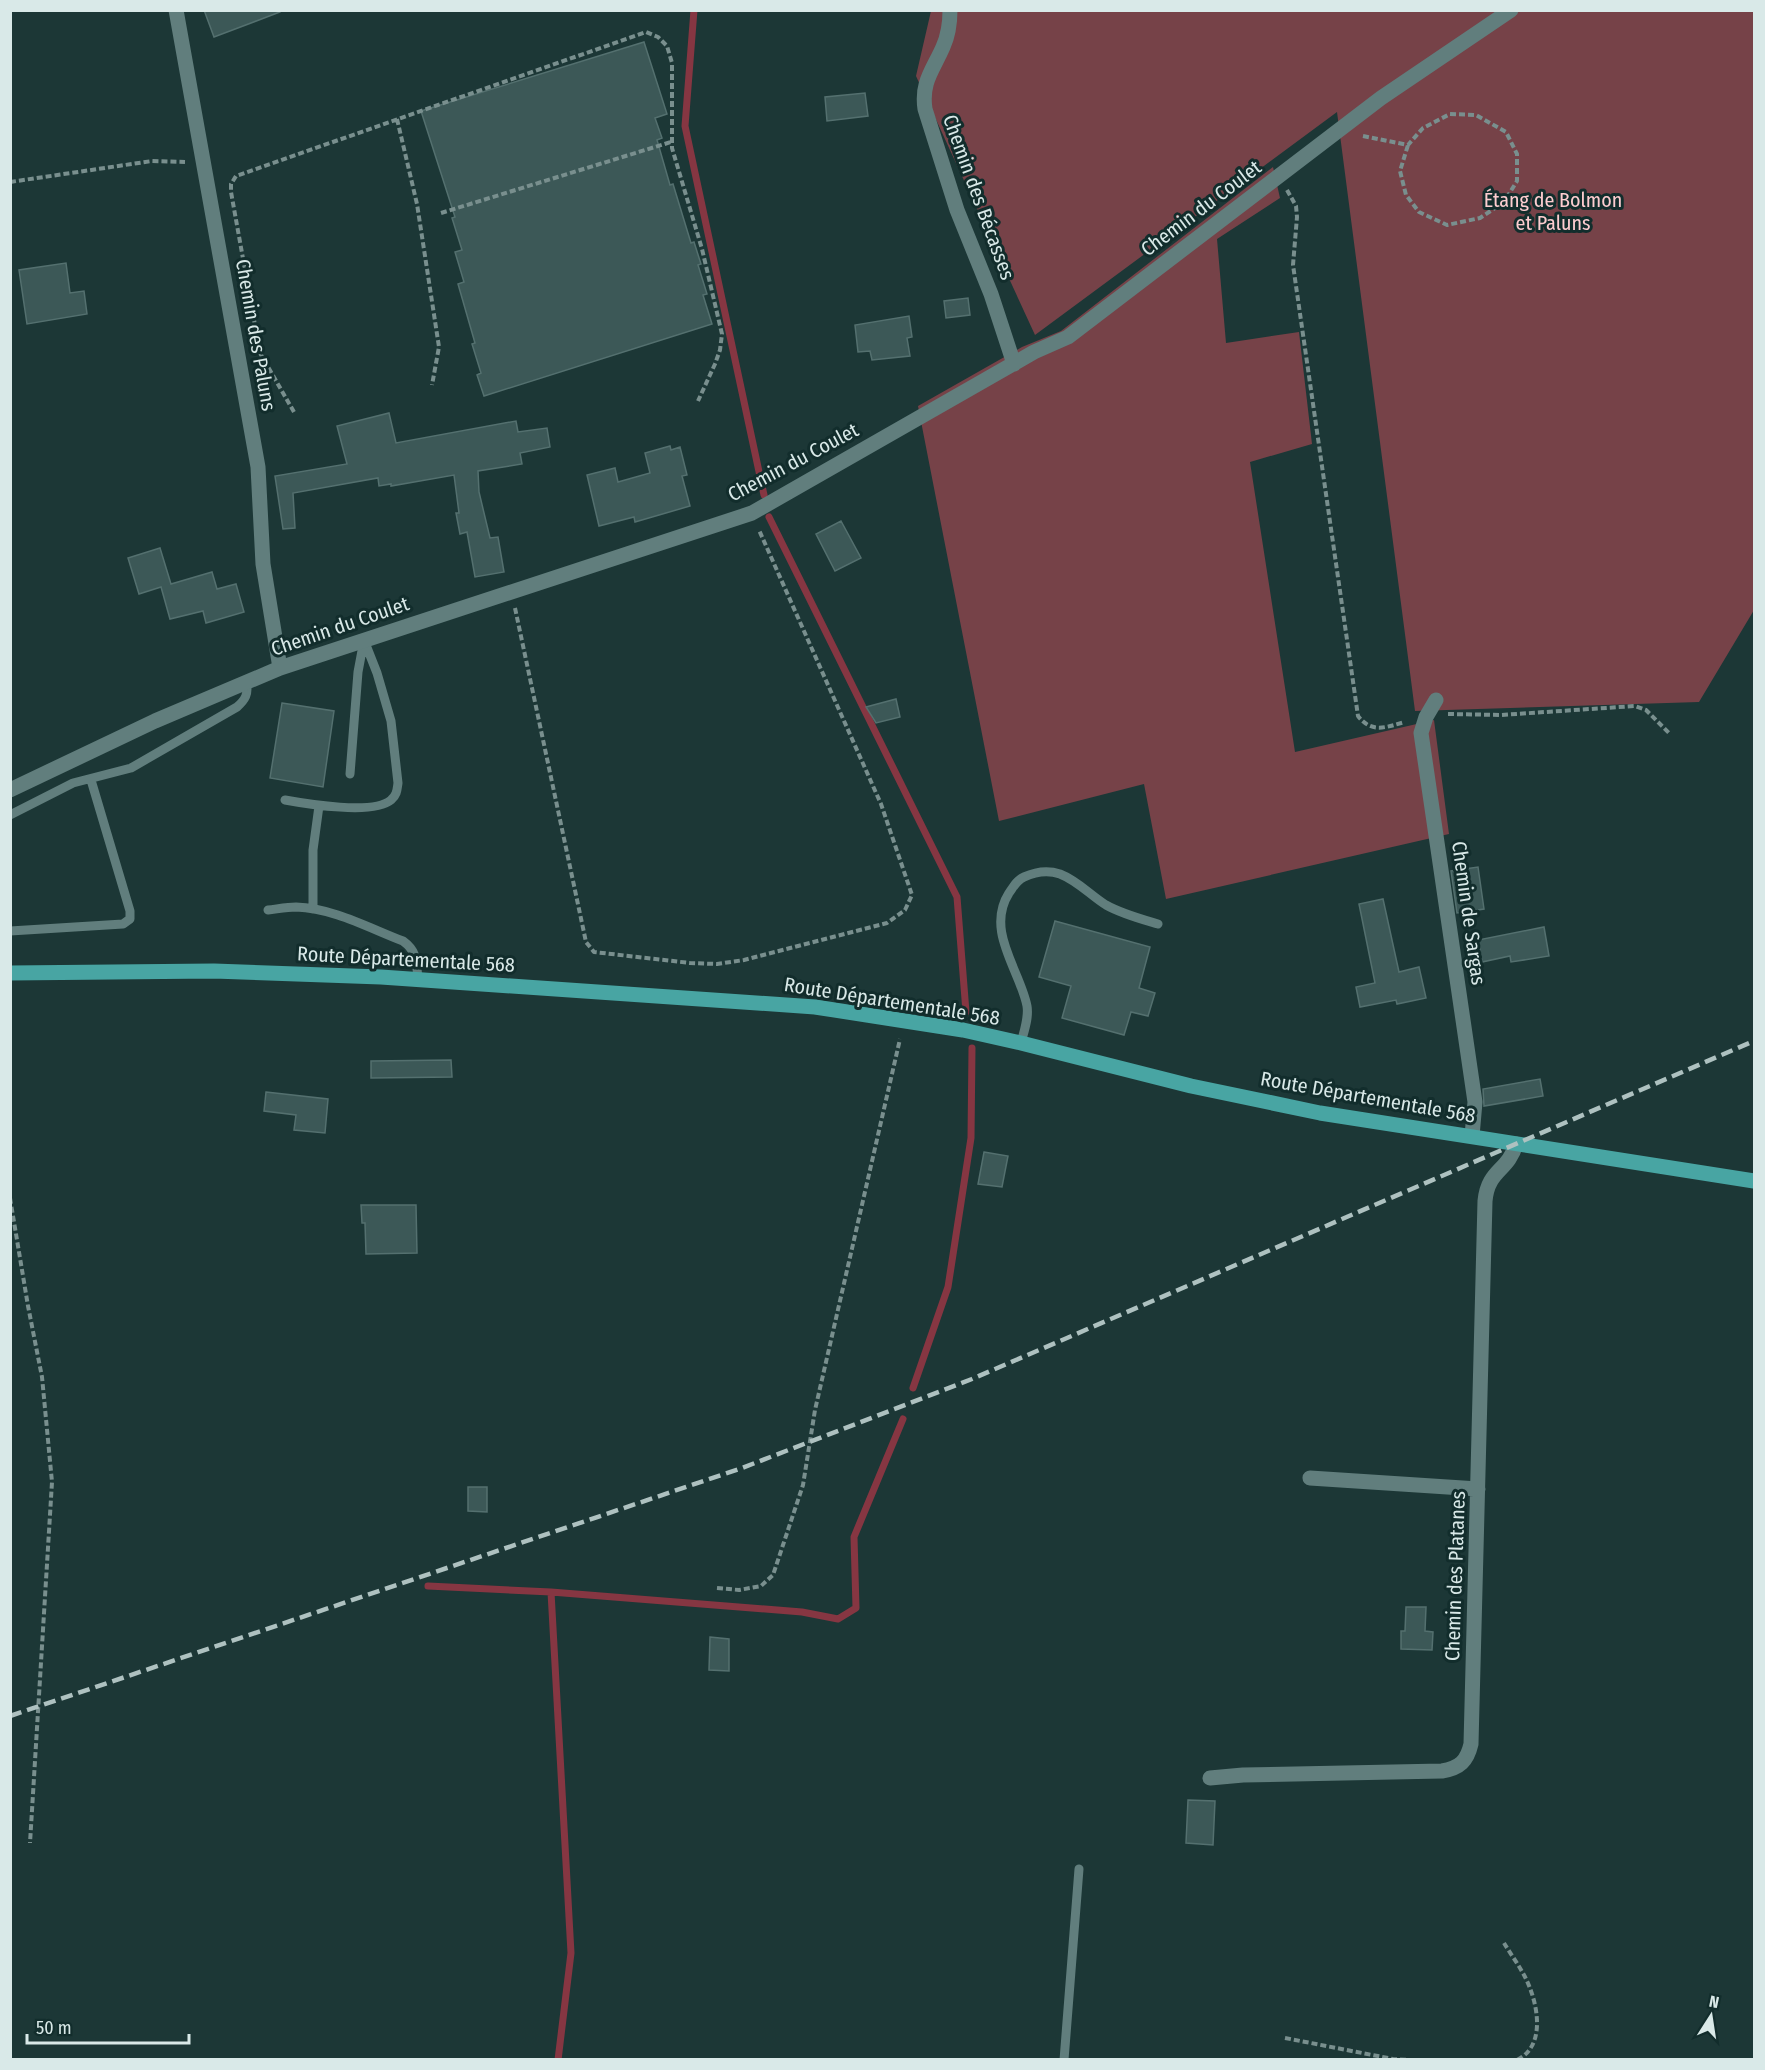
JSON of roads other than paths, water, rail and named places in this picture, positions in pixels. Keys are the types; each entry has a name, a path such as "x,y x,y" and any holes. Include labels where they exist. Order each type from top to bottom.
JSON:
{"main road":[{"name":"Route Départementale 568","path":"10,973 214,970 418,979 815,1007 963,1030 1191,1086 1320,1113 1755,1181"}],"street":[{"name":"Chemin des Paluns","path":"176,10 258,467 264,564 280,668"},
{"name":"Chemin des Bécasses","path":"951,10 944,47 929,72 923,98 957,210 991,294 1014,364"},
{"name":"Chemin du Coulet","path":"10,790 155,721 280,668 752,513 1014,364 1068,337 1381,98 1511,10"},
{"name":"Chemin de Sargas","path":"1436,700 1426,717 1421,733 1475,1102 1472,1136"},
{"name":"Chemin des Platanes","path":"1210,1778 1243,1775 1442,1771 1462,1764 1468,1755 1471,1744 1486,1191 1491,1179 1511,1159 1516,1144"},
{"path":"1310,1478 1478,1489"}],"lane":[{"path":"350,774 358,672 364,640"},
{"path":"285,800 340,808 376,806 389,802 397,794 398,783 391,721 377,673 364,640"},
{"path":"10,815 74,783 131,768 237,708 245,700 248,691 246,682"},
{"path":"10,931 123,924 130,919 130,911 91,780"},
{"path":"314,909 313,850 319,806"},
{"path":"1021,1043 1027,1010 1023,994 1009,963 1002,936 1001,912 1007,896 1018,879 1036,872 1059,874 1080,885 1106,904 1158,924"},
{"path":"268,910 294,907 314,909 337,915 403,941 412,948 416,956 418,979"},
{"path":"1064,2060 1079,1869"}],"waterway":[{"path":"694,10 685,126 764,495"},
{"path":"769,517 957,897 966,1012"},
{"path":"913,1388 948,1287 971,1138 972,1048"},
{"path":"558,2060 571,1953 551,1592 802,1612 838,1619 856,1608 854,1537 903,1419"},
{"path":"428,1586 551,1592"}],"railway":[{"path":"10,1716 742,1468 972,1379 1754,1041"}],"park label":[{"name":"Étang de Bolmon et Paluns","path":"1553,212"}]}
